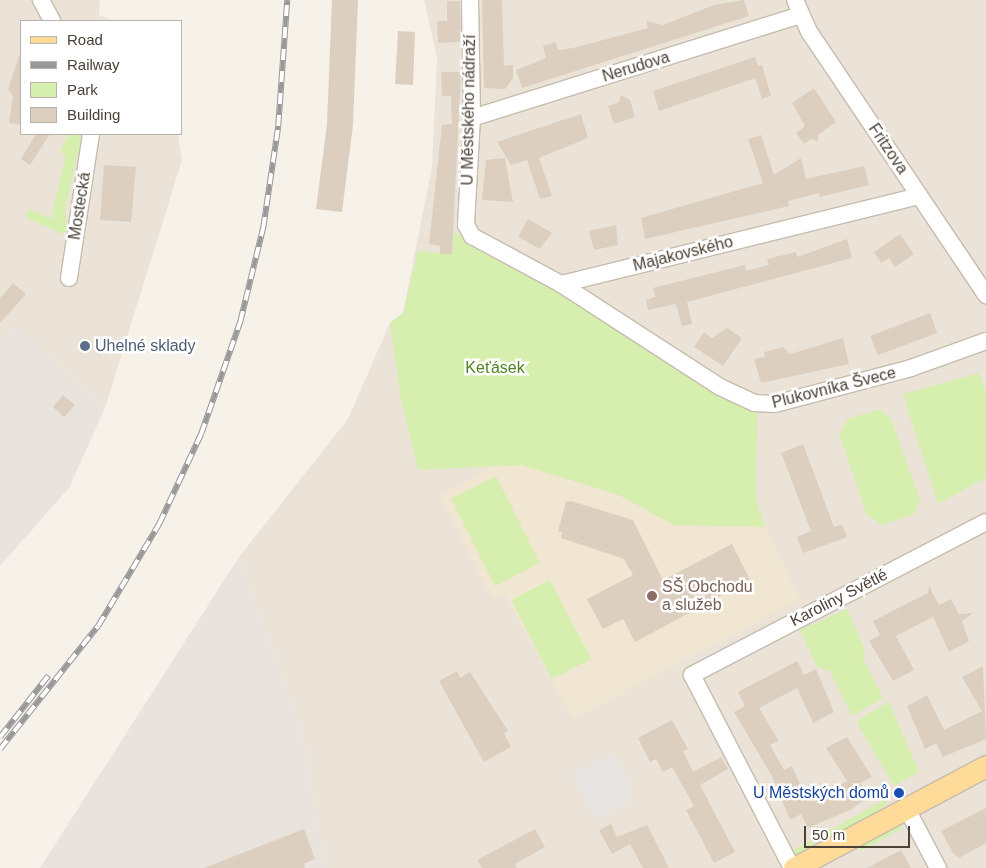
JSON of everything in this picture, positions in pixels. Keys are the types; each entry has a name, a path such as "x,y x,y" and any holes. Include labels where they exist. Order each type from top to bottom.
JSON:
{"main road":[{"path":"793,868 986,766"}],"street":[{"path":"40,0 51,20"},
{"name":"U Městského nádraží","path":"470,0 472,118 466,220 472,236 561,284"},
{"name":"Nerudova","path":"472,118 798,8"},
{"name":"Fritzova","path":"798,8 986,295"},
{"name":"Mostecká","path":"69,278 91,135"},
{"name":"Majakovského","path":"561,284 920,196"},
{"name":"Plukovníka Švece","path":"561,284 720,388 764,405 911,368 986,341"},
{"name":"Karoliny Světlé","path":"793,868 692,675 986,522"},
{"path":"907,809 938,868"}],"shaded area":[{"path":"0,0 100,0 99,15 112,20 20,20 20,135 178,135 182,160 105,408 17,326 0,337"},
{"path":"424,0 986,0 986,868 325,868 302,731 239,557 348,419 390,323 403,313 432,167 437,58"},
{"path":"17,326 105,408 69,488 0,566 0,337"},
{"name":"SŠ Obchodu a služeb","path":"521,465 619,495 674,525 765,527 800,599 573,719 504,593 492,599 440,496 495,466"},
{"path":"239,557 302,731 325,868 40,868"},
{"path":"615,754 627,776 631,801 595,819 571,774"}],"green space":[{"path":"68,135 83,135 65,208 67,231 62,234 25,217 30,209 51,219 65,158 60,150"},
{"name":"Keťásek","path":"454,232 557,289 720,396 757,412 756,499 765,527 674,525 619,495 521,465 418,470 401,400 390,323 403,313 418,251 451,254"},
{"path":"979,373 986,392 986,478 938,504 903,394"},
{"path":"880,409 891,419 920,500 914,514 882,525 867,515 839,434 848,419"},
{"path":"496,476 540,563 495,586 451,499"},
{"path":"550,580 591,659 552,679 511,600"},
{"path":"847,609 865,650 862,656 883,698 852,716 830,671 817,667 800,630"},
{"path":"889,702 919,772 894,786 856,721"},
{"path":"888,798 882,811 824,841 821,835"},
{"path":"900,824 903,828 860,851 857,844"},
{"path":"812,840 815,847 794,856 791,851"}],"building":[{"path":"332,0 358,0 353,125 342,212 316,209 327,124"},
{"path":"482,0 502,0 504,66 513,65 513,78 505,89 484,88"},
{"path":"744,0 749,16 522,88 516,70 546,58 543,46 556,42 558,50 573,48 648,28 646,21 663,25 714,5"},
{"path":"447,1 460,1 461,42 438,43 437,21 447,21"},
{"path":"398,31 415,32 413,85 395,84"},
{"path":"20,56 20,125 9,123 13,96 8,89"},
{"path":"755,57 758,66 762,65 771,96 762,99 755,78 659,111 653,91"},
{"path":"441,72 461,72 452,254 440,254 440,246 429,244 442,125 452,124 451,96 442,96"},
{"path":"814,88 836,122 818,135 818,141 811,139 804,144 796,133 805,126 792,103"},
{"path":"621,95 630,100 635,117 614,124 608,106 619,102"},
{"path":"581,114 588,138 539,158 552,196 540,199 527,160 511,165 497,142"},
{"path":"35,135 49,135 30,165 21,159"},
{"path":"761,135 774,175 801,158 806,179 864,166 869,185 820,197 819,193 788,201 789,206 645,239 641,218 763,183 748,139"},
{"path":"505,158 513,202 482,200 486,160"},
{"path":"104,165 136,167 131,222 100,220"},
{"path":"528,219 552,233 540,249 518,237"},
{"path":"616,225 618,245 594,250 589,231"},
{"path":"900,234 914,254 895,267 889,258 881,263 874,252"},
{"path":"847,239 852,258 687,302 692,324 682,326 676,304 648,310 646,300 655,297 653,288 745,265 746,271 769,265 767,259 796,252 797,257"},
{"path":"13,283 26,294 0,323 0,298"},
{"path":"930,313 937,333 878,355 870,336"},
{"path":"727,328 742,338 723,366 694,347 704,332 712,338"},
{"path":"843,338 849,364 761,383 754,359 765,357 764,352 783,347 790,354"},
{"path":"63,395 75,405 64,417 53,407"},
{"path":"803,444 834,527 842,524 847,537 803,553 797,537 811,531 781,453"},
{"path":"571,501 633,520 663,580 732,544 750,580 635,642 623,619 603,629 587,599 633,575 624,559 561,538 562,532 558,531 566,502"},
{"path":"929,586 939,605 951,599 959,614 973,613 962,621 969,641 949,652 933,617 896,636 914,670 893,681 869,641 880,635 873,621 928,593"},
{"path":"797,661 804,675 816,669 834,712 813,723 797,688 759,708 779,741 770,745 784,770 792,766 808,802 847,781 826,748 847,737 872,777 860,783 868,797 852,809 808,828 801,814 790,820 772,776 734,712 745,706 738,692"},
{"path":"983,666 986,739 943,757 936,743 925,749 907,706 927,695 944,730 982,711 962,677"},
{"path":"457,671 460,678 470,672 508,731 504,733 511,747 484,762 439,681"},
{"path":"672,720 688,749 683,751 693,772 721,757 728,769 700,785 735,852 714,863 686,810 694,806 672,767 663,772 656,759 650,762 638,738"},
{"path":"986,808 986,843 959,858 953,853 941,831"},
{"path":"611,824 617,837 647,825 669,868 643,868 630,844 612,854 599,830"},
{"path":"304,829 315,859 304,864 305,868 204,868"},
{"path":"535,829 545,847 515,864 517,868 482,868 477,860"},
{"path":"901,850 911,868 867,868"}],"railway":[{"path":"0,749 98,626 159,524 201,434 240,322 263,228 278,126 287,0"},
{"path":"0,737 48,676"}],"place":[{"name":"Uhelné sklady","path":"85,346"},
{"name":"SŠ Obchodu a služeb","path":"652,596"},
{"name":"U Městských domů","path":"899,793"}]}
